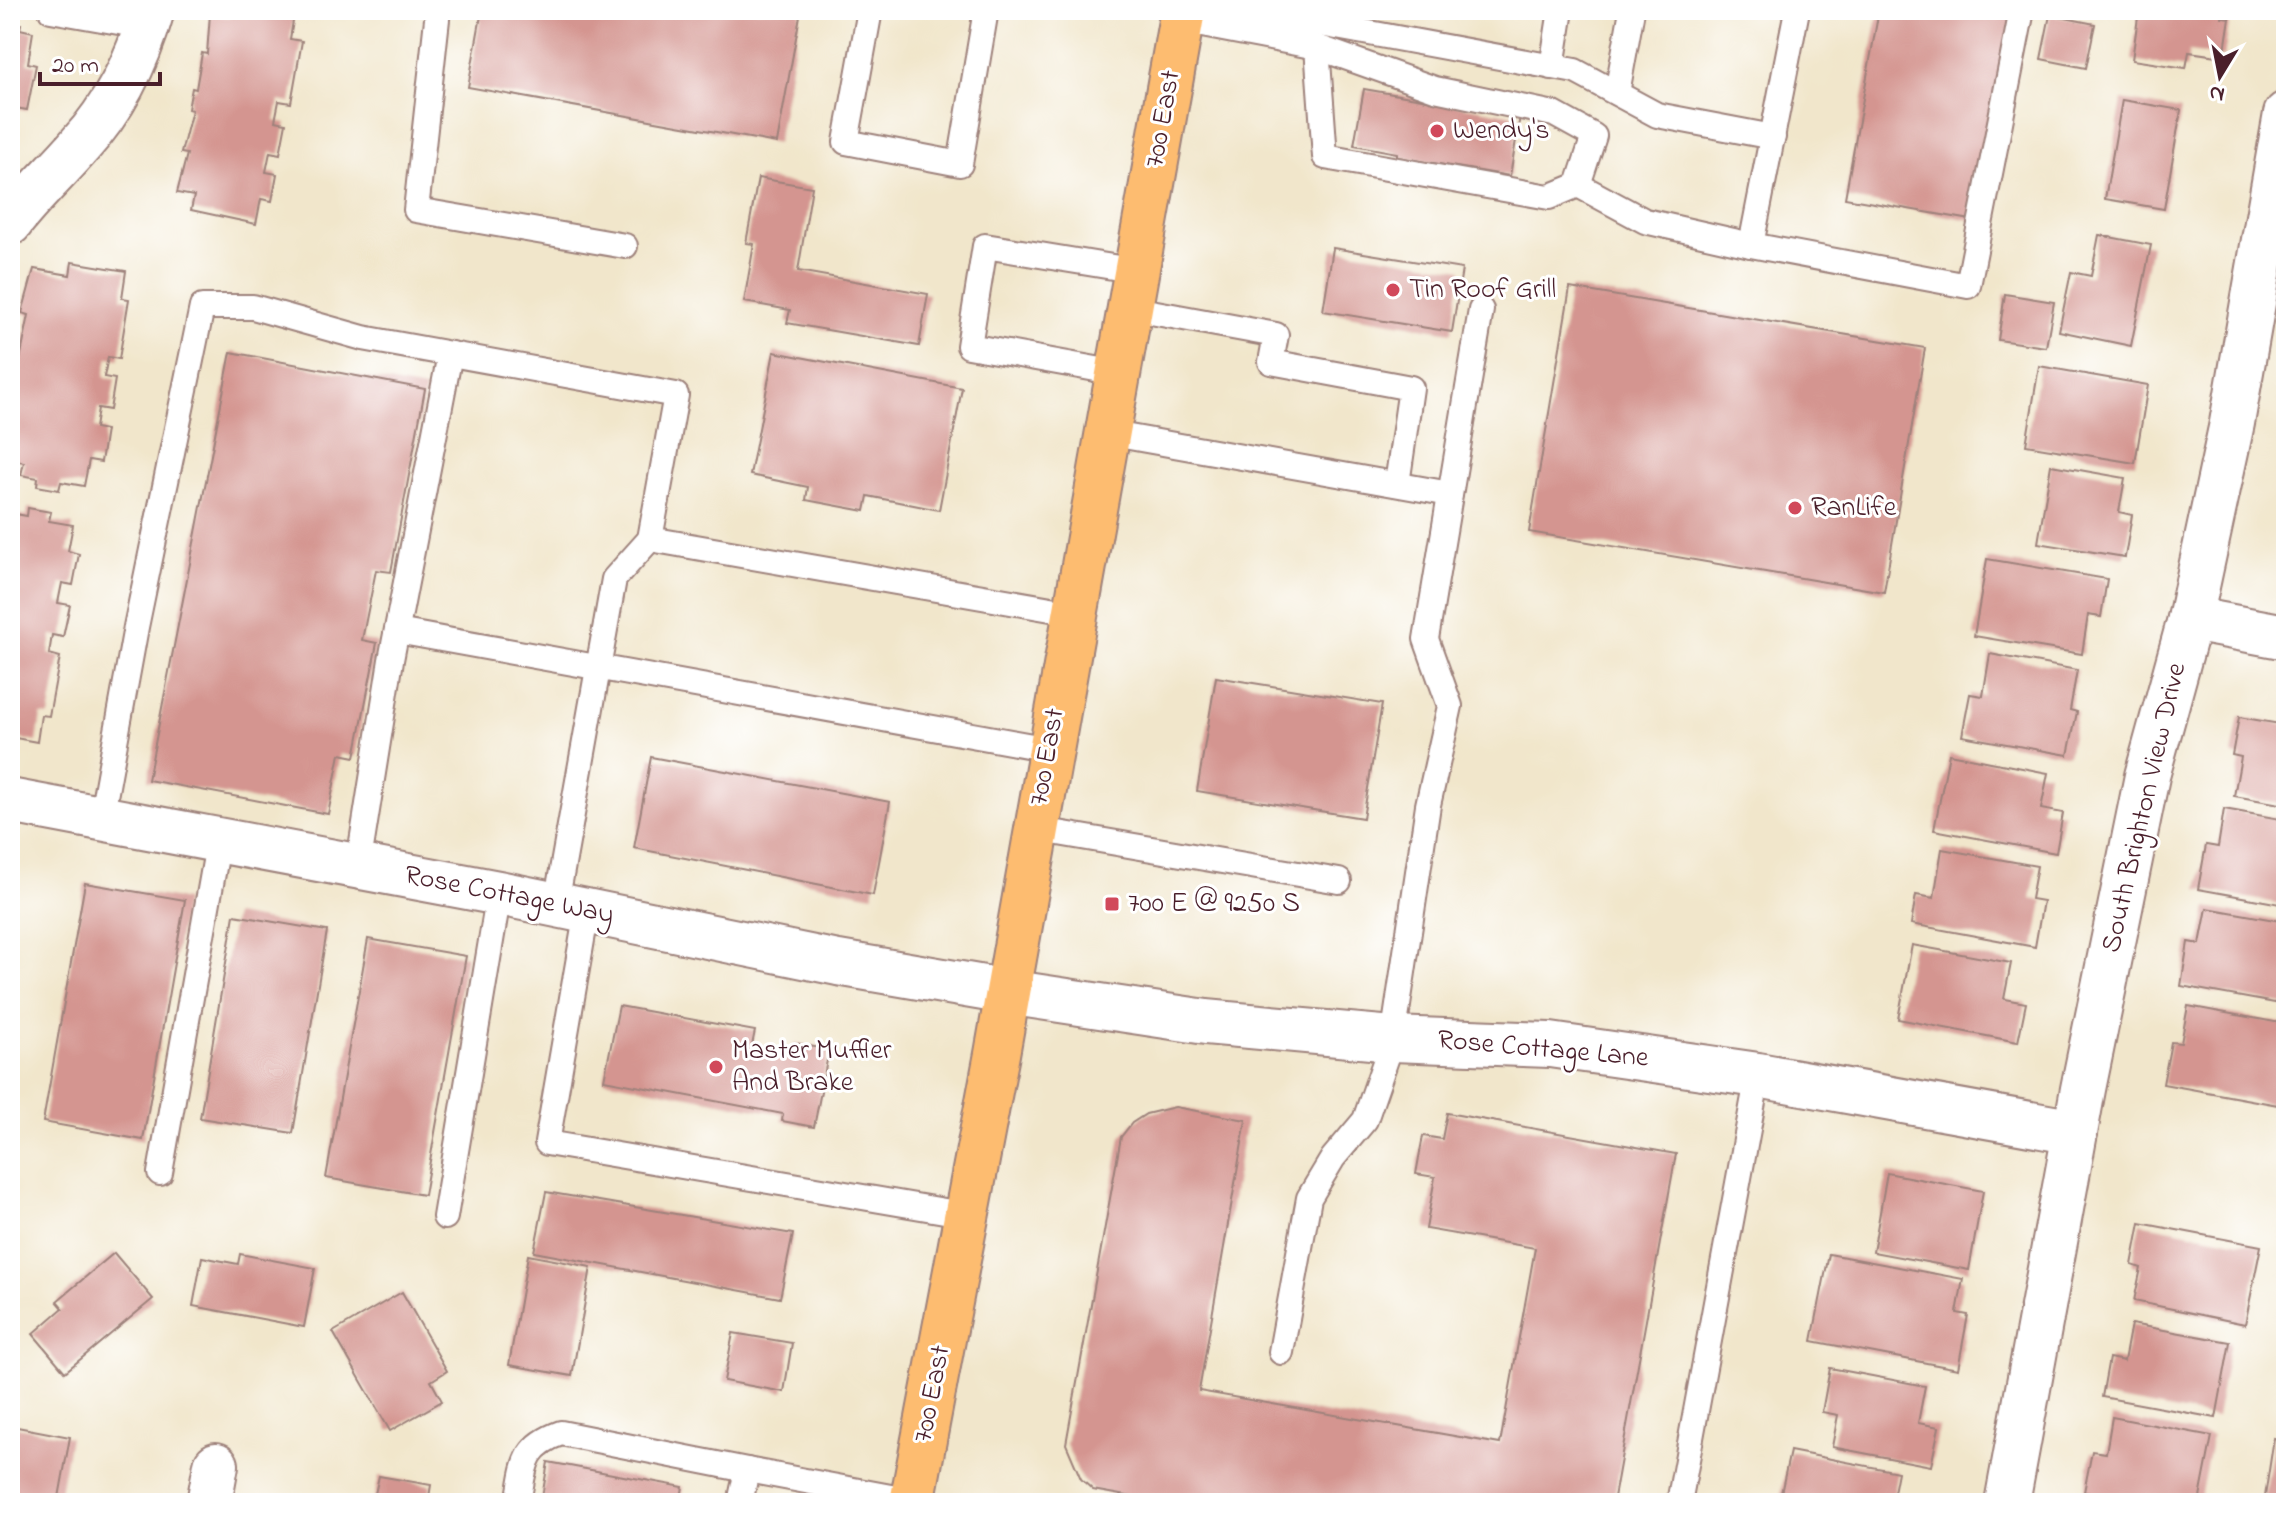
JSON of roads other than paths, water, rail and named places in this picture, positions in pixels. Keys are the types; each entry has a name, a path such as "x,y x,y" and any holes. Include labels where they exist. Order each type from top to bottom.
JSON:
{"main road":[{"name":"700 East","path":"912,1502 968,1215 1182,16"}],"street":[{"path":"10,223 81,144 110,105 131,69 149,19"},
{"name":"South Brighton View Drive","path":"2007,1503 2075,1132 2147,776 2190,619 2232,423 2286,114"},
{"path":"2190,619 2286,637"},
{"name":"Rose Cottage Way","path":"10,801 499,893 838,963 1007,992"},
{"name":"Rose Cottage Lane","path":"1007,992 1206,1022 1393,1039 1550,1045 1758,1075 2075,1132"}],"lane":[{"path":"51,10 149,19"},
{"path":"438,10 416,210 625,246"},
{"path":"870,10 846,142 960,164 986,10"},
{"path":"1245,10 1575,71 1657,115 1773,137"},
{"path":"1552,67 1561,10"},
{"path":"1617,93 1632,10"},
{"path":"1751,245 1797,10"},
{"path":"1578,185 1645,221 1751,245 1968,286 2022,10"},
{"path":"1182,16 1325,27 1435,89 1554,114 1594,136 1578,185 1549,197 1325,157 1325,27"},
{"path":"1118,373 969,346 985,246 1276,335 1271,362 1411,388 1397,484"},
{"path":"101,819 136,627 202,307 253,307 363,338 676,395 650,539 614,579 598,668 547,1143 968,1215"},
{"path":"1281,1352 1309,1198 1333,1158 1365,1120 1393,1039 1428,805 1450,706 1426,639 1481,310"},
{"path":"358,867 397,631 450,354"},
{"path":"1107,433 1450,494"},
{"path":"650,539 1074,613"},
{"path":"397,631 1049,749"},
{"path":"1035,829 1339,881"},
{"path":"160,1173 219,839"},
{"path":"445,1217 499,893"},
{"path":"1679,1503 1758,1075"},
{"path":"518,1503 526,1458 539,1441 561,1433 912,1502"},
{"path":"740,1503 747,1470"}],"place":[{"name":"Wendy's","path":"1437,131"},
{"name":"Tin Roof Grill","path":"1393,290"},
{"name":"RanLife","path":"1795,508"},
{"name":"700 E @ 9250 S","path":"1112,904"},
{"name":"Master Muffler And Brake","path":"716,1067"}]}
